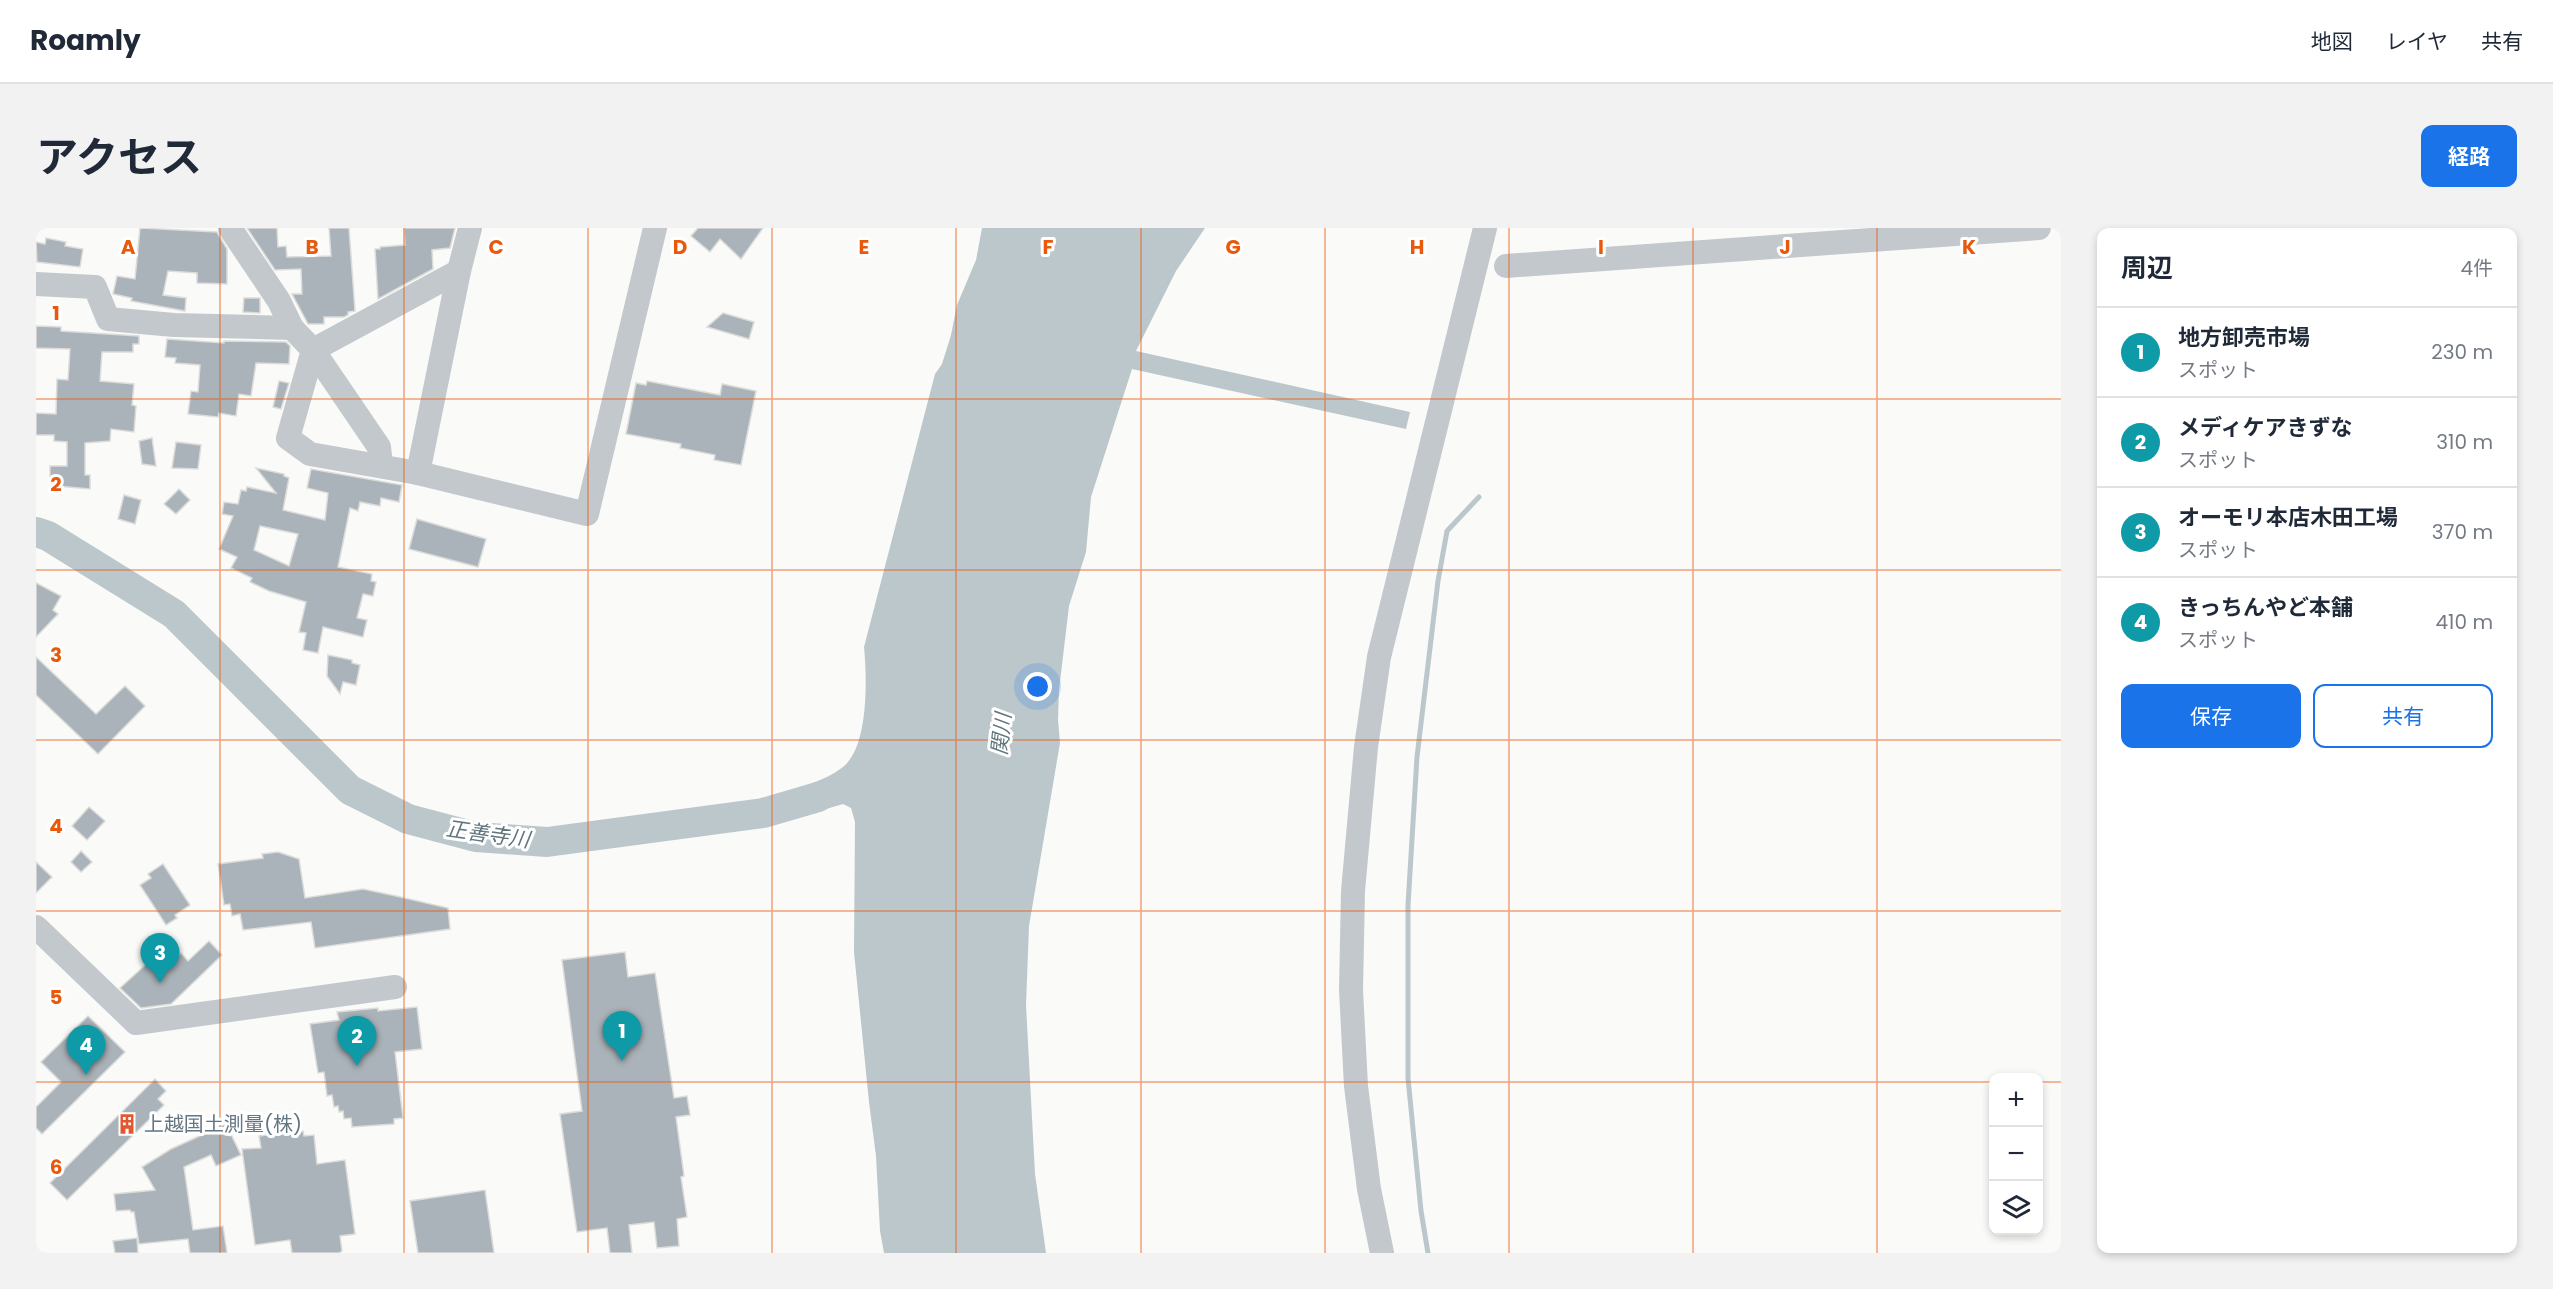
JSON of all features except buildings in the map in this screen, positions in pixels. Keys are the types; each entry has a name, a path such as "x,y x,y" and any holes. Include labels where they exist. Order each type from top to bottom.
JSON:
{"street":[{"path":"230,228 279,301 292,328 313,350 379,447 381,465"},
{"path":"418,473 459,271 470,228"},
{"path":"459,271 313,350 288,438 310,454 418,473 587,514 655,228"},
{"path":"1382,1253 1370,1189 1356,1086 1351,990 1353,891 1366,747 1379,657 1485,228"},
{"path":"1506,266 2039,228"},
{"path":"36,284 95,286 108,319 174,325 292,328"},
{"path":"36,927 136,1023 395,987"}],"water":[{"name":"関川","path":"982,228 1205,228 1176,271 1136,351 1410,412 1406,429 1132,369 1091,497 1086,552 1069,606 1059,690 1060,743 1029,926 1026,1005 1035,1174 1046,1253 884,1253 854,952 855,822 851,808 843,804 782,822 774,795 810,784 836,772 851,757 858,744 866,693 864,647 935,374 942,364 957,305 976,260"}],"waterway":[{"path":"1428,1253 1421,1211 1408,1078 1408,905 1417,757 1438,581 1447,531 1479,497"},
{"name":"正善寺川","path":"36,532 48,536 174,614 350,790 408,819 476,837 547,842 763,813 818,797"}],"place":[{"name":"オーモリ本店木田工場","path":"160,983"},
{"name":"地方卸売市場","path":"622,1061"},
{"name":"メディケアきずな","path":"357,1066"},
{"name":"きっちんやど本舗","path":"86,1075"},
{"name":"上越国土測量(株)","path":"127,1124"}]}
